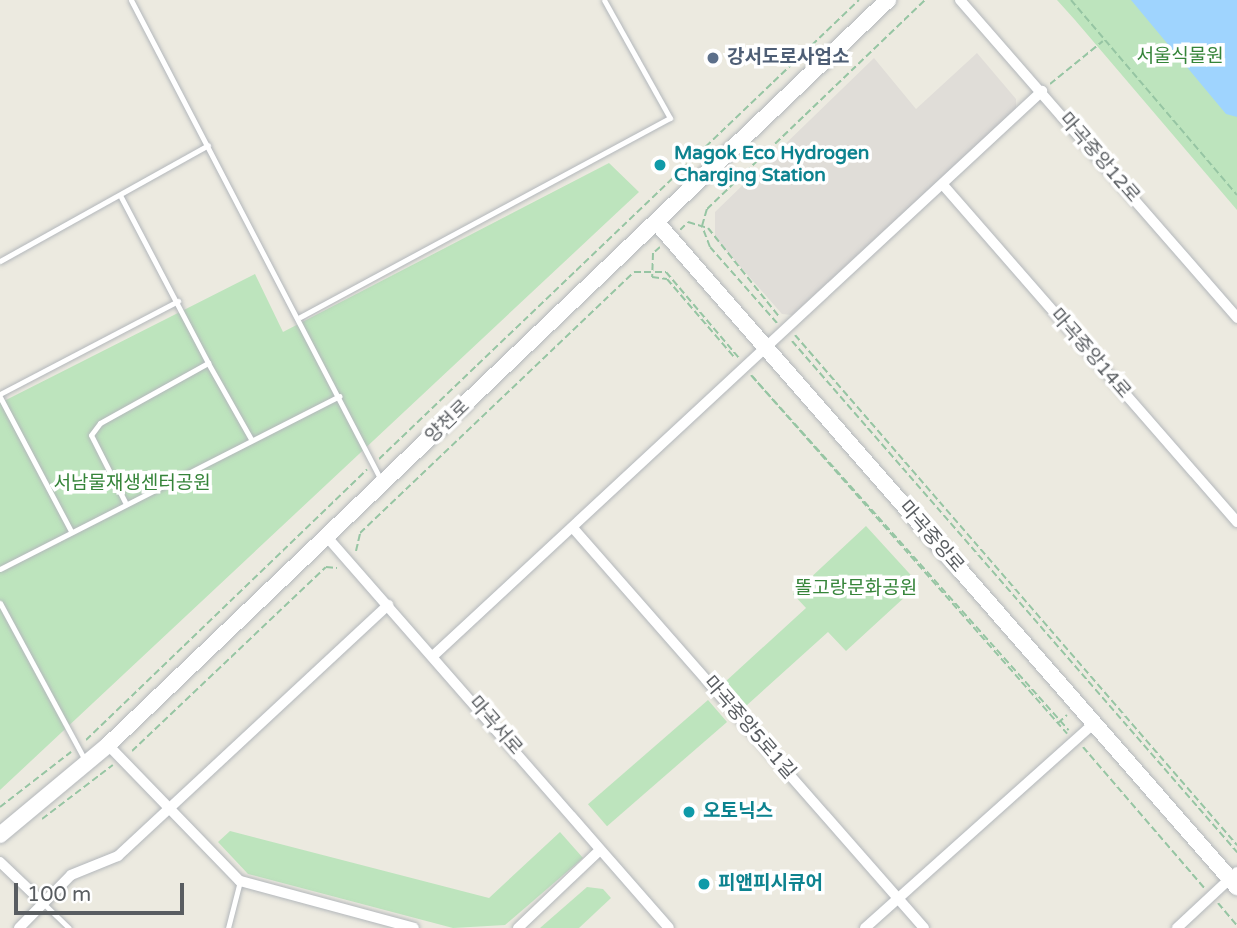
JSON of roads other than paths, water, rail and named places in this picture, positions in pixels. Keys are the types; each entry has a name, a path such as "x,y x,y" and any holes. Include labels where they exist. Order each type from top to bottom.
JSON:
{"main road":[{"name":"양천로","path":"0,835 108,745 888,0"},
{"name":"마곡중앙로","path":"657,223 1094,723 1235,879"}],"street":[{"name":"마곡중앙12로","path":"960,0 1237,318"},
{"path":"433,656 769,351 1042,92"},
{"name":"마곡중앙14로","path":"944,186 1237,522"},
{"name":"마곡중앙5로1길","path":"573,528 924,928"},
{"name":"마곡서로","path":"327,537 669,928"},
{"path":"19,928 41,901 71,875 118,856 388,605"},
{"path":"865,928 1094,723"},
{"path":"108,745 240,881 414,928"},
{"path":"517,928 600,850"},
{"path":"0,862 41,901"},
{"name":"마곡중앙로","path":"1177,928 1211,896 1235,879"}],"lane":[{"path":"131,0 300,317 383,484"},
{"path":"300,317 670,118 604,0"},
{"path":"0,261 121,197 208,145"},
{"path":"121,197 251,439"},
{"path":"71,531 0,396 177,301"},
{"path":"125,502 91,435 100,423 208,363"},
{"path":"0,569 125,502 339,396"},
{"path":"0,603 86,762"},
{"path":"228,928 240,881"},
{"path":"41,901 69,928"}],"water":[{"path":"1131,0 1237,0 1237,117 1226,114"}],"place":[{"name":"강서도로사업소","path":"713,58"},
{"name":"Magok Eco Hydrogen Charging Station","path":"660,165"},
{"name":"오토닉스","path":"689,812"},
{"name":"피앤피시큐어","path":"704,884"}],"park label":[{"name":"서울식물원","path":"1180,57"},
{"name":"서남물재생센터공원","path":"132,484"},
{"name":"똘고랑문화공원","path":"856,589"}]}
